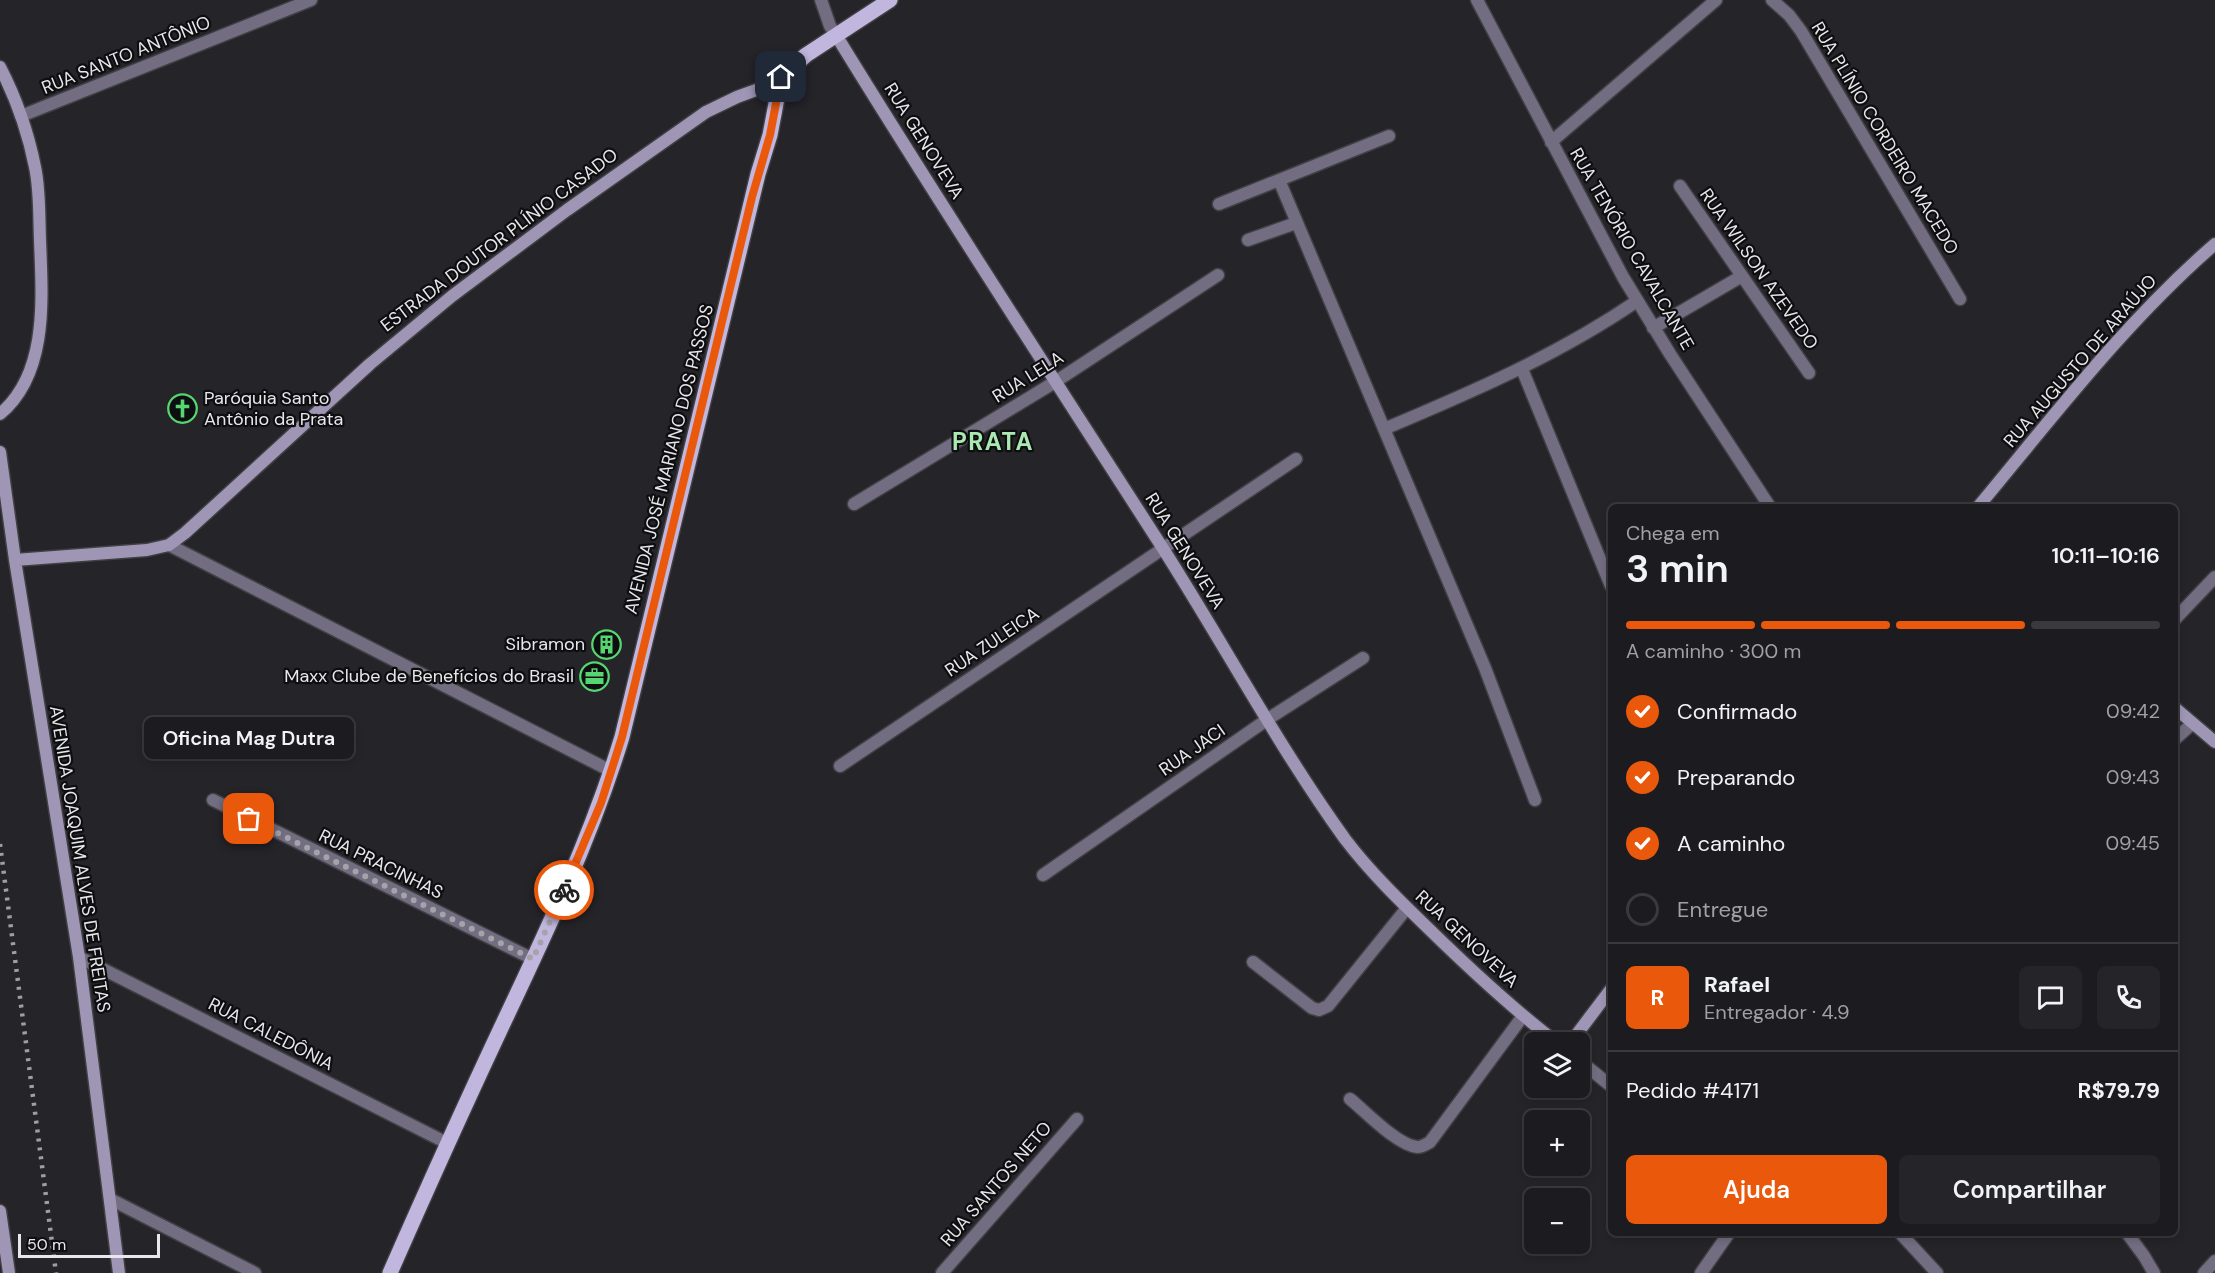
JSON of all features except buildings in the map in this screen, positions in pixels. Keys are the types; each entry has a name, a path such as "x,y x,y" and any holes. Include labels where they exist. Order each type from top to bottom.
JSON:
{"main road":[{"name":"ESTRADA DOUTOR PLÍNIO CASADO","path":"781,77 806,55 890,0"},
{"name":"AVENIDA JOSÉ MARIANO DOS PASSOS","path":"390,1273 447,1143 533,959 601,803 625,726 755,186 770,135 781,77"}],"street":[{"name":"RUA SANTO ANTÔNIO","path":"21,116 310,0"},
{"path":"822,0 830,26 836,35"},
{"name":"RUA TENÓRIO CAVALCANTE","path":"1477,0 1637,301 1768,504"},
{"path":"1551,142 1716,0"},
{"name":"RUA PLÍNIO CORDEIRO MACEDO","path":"1772,0 1789,15 1801,31 1960,299"},
{"name":"RUA GENOVEVA","path":"836,35 1054,382 1163,548 1268,719 1347,840 1407,908 1523,1016 1543,1032"},
{"path":"0,67 21,116 35,168 39,211 41,307 38,341 28,374 16,397 0,414"},
{"name":"ESTRADA DOUTOR PLÍNIO CASADO","path":"15,560 147,550 169,545 370,364 452,296 567,210 706,112 767,86 781,77"},
{"path":"1219,204 1389,136"},
{"path":"1279,180 1485,668 1535,800"},
{"name":"RUA WILSON AZEVEDO","path":"1680,186 1809,373"},
{"path":"1248,240 1296,223"},
{"name":"RUA AUGUSTO DE ARAÚJO","path":"1981,504 2118,340 2184,271 2215,244"},
{"name":"RUA LELA","path":"854,504 1054,382 1218,275"},
{"path":"1653,328 1742,276"},
{"path":"1384,429 1522,369 1604,324 1637,301"},
{"path":"1522,369 1608,579"},
{"name":"AVENIDA JOAQUIM ALVES DE FREITAS","path":"0,452 15,560 79,957 119,1273"},
{"name":"RUA ZULEICA","path":"840,766 1296,459"},
{"path":"169,545 611,771"},
{"path":"2178,616 2215,577"},
{"name":"RUA JACI","path":"1042,875 1268,719 1363,658"},
{"path":"2178,711 2215,742"},
{"path":"2178,736 2192,724"},
{"name":"RUA PRACINHAS","path":"213,800 533,959"},
{"path":"1253,962 1312,1008 1323,1009 1328,1006 1407,908"},
{"name":"RUA CALEDÔNIA","path":"79,957 447,1143"},
{"path":"1579,1032 1608,993"},
{"path":"1350,1099 1406,1143 1412,1146 1424,1146 1430,1142 1523,1016"},
{"path":"1590,1069 1608,1084"},
{"name":"RUA SANTOS NETO","path":"942,1273 1077,1119"},
{"path":"110,1199 255,1273"},
{"path":"0,1212 3,1254 9,1273"},
{"path":"1701,1273 1727,1236"},
{"path":"1903,1236 1937,1273"},
{"path":"2129,1236 2154,1273"},
{"path":"2204,1273 2215,1261"}],"railway":[{"path":"0,844 56,1273"}],"way so far":[{"path":"249,819 533,959 564,890"}],"place":[{"name":"Paróquia Santo Antônio da Prata","path":"183,408"},
{"name":"Sibramon","path":"606,644"},
{"name":"Maxx Clube de Benefícios do Brasil","path":"595,676"},
{"name":"Oficina Mag Dutra","path":"249,819"}],"district":[{"name":"PRATA","path":"993,441"}],"route":[{"path":"564,890 601,803 622,737 752,197 770,135 781,77"}]}
